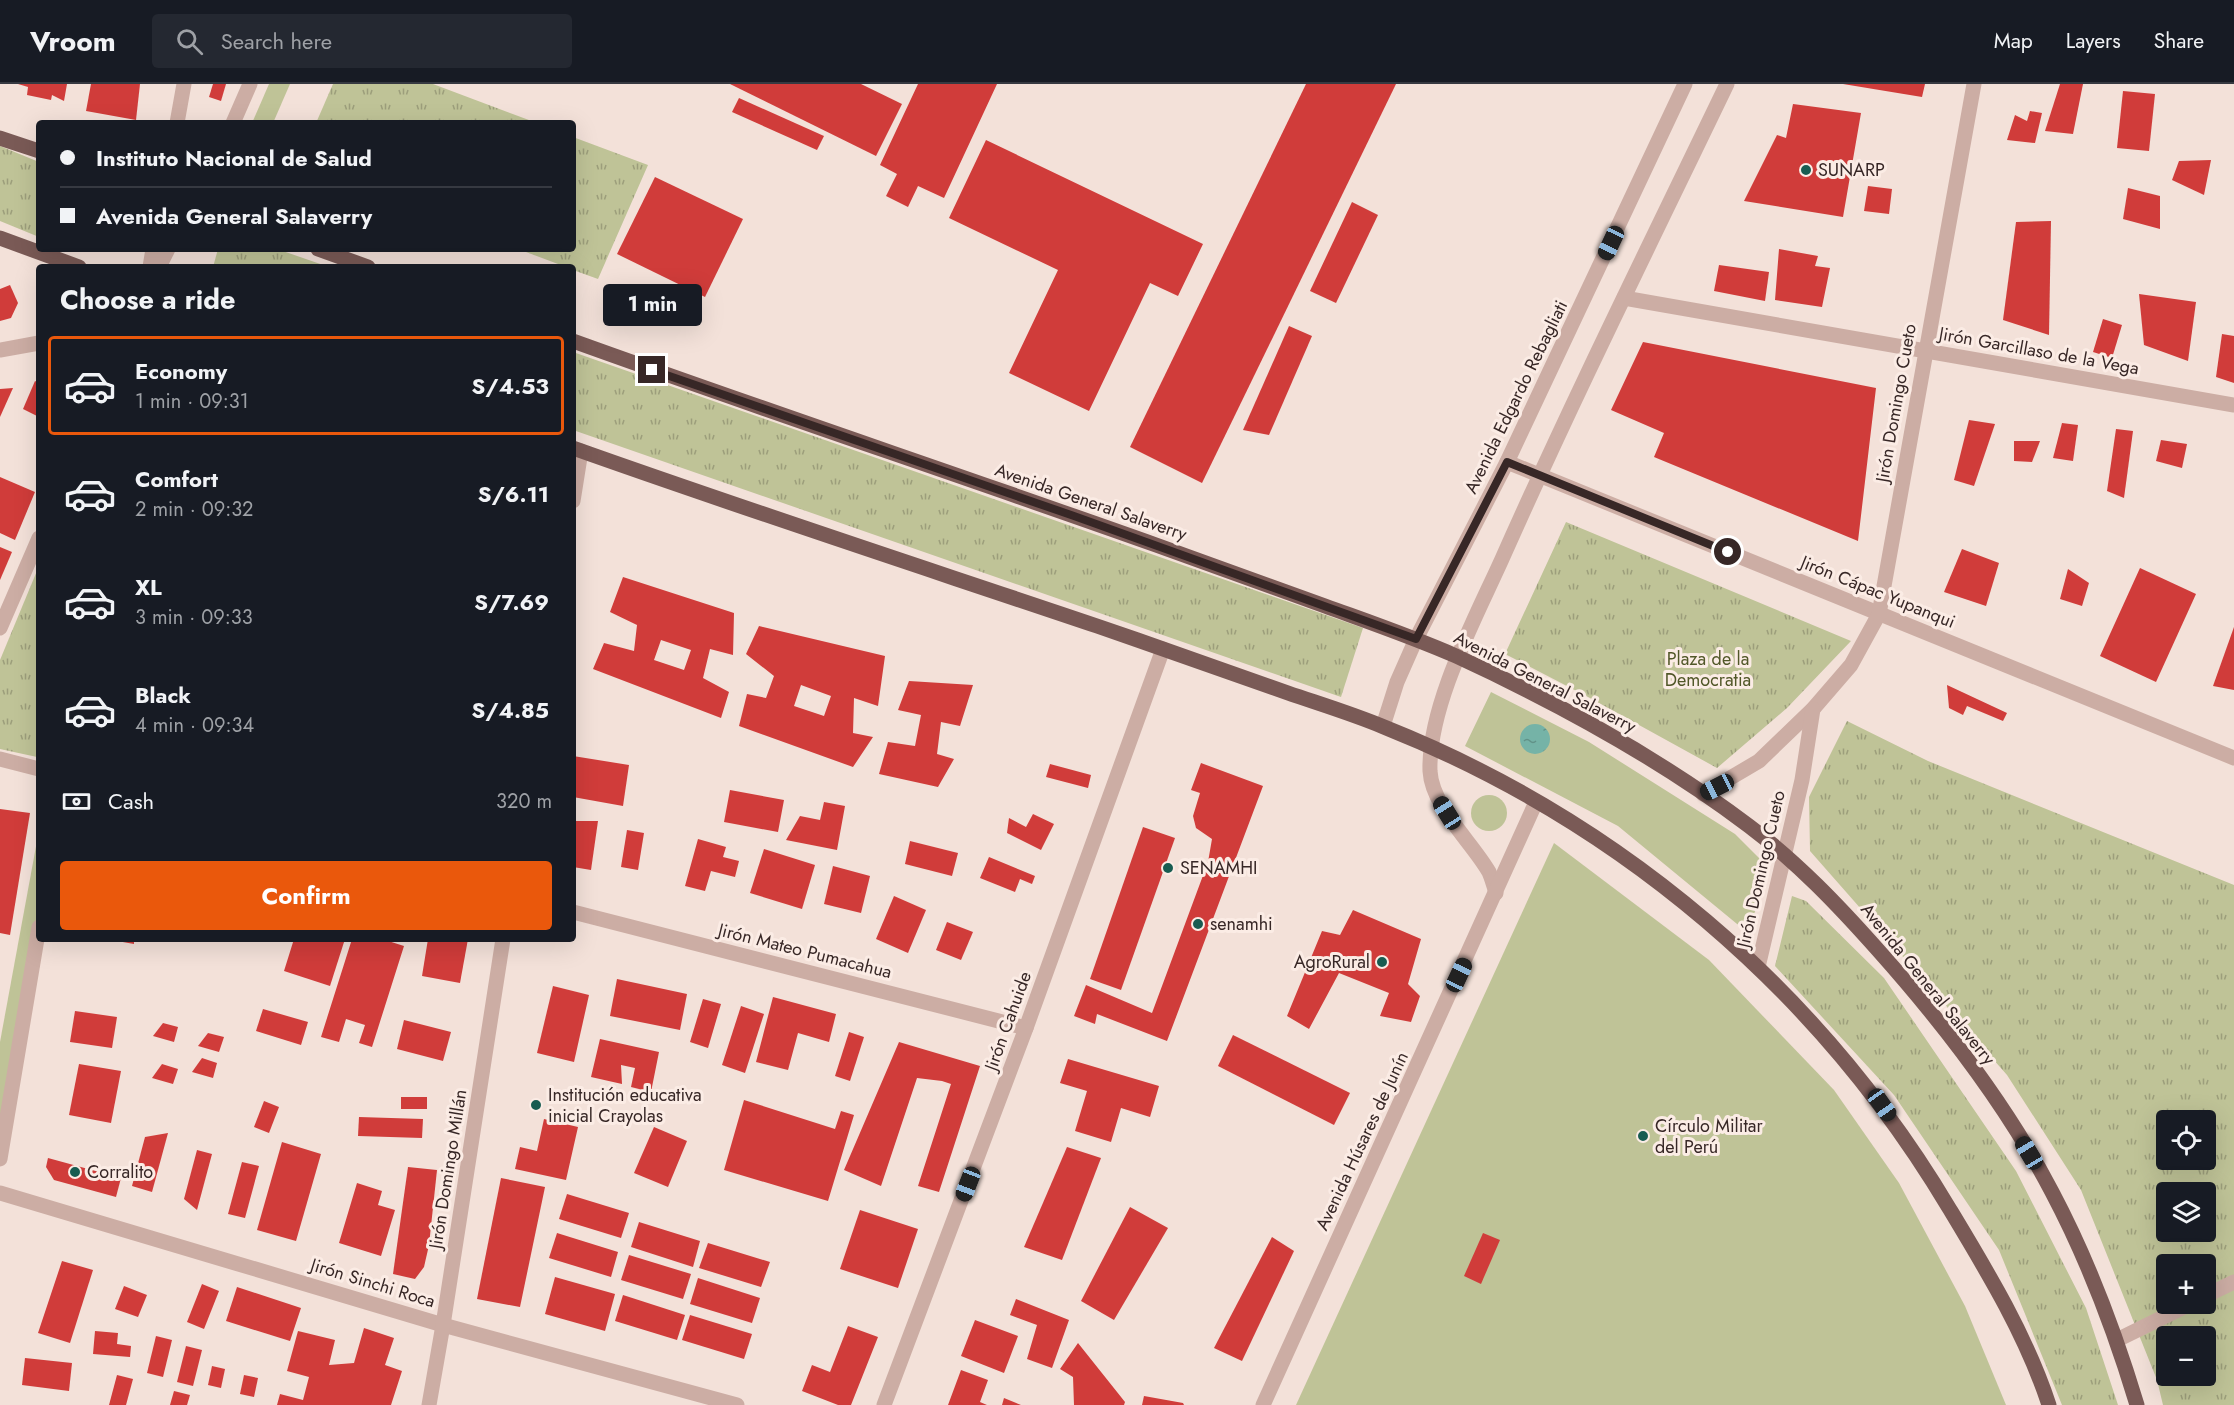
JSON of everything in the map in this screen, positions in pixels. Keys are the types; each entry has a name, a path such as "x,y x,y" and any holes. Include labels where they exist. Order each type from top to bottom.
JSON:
{"main road":[{"path":"0,138 36,151"},
{"path":"0,238 36,251"},
{"path":"38,252 71,264"},
{"path":"326,252 360,264"},
{"name":"Avenida General Salaverry","path":"576,342 1074,516 1416,639 1459,658 1651,759 1750,826 1785,854 1842,910 1904,979 1977,1072 2050,1188 2076,1241 2117,1340 2137,1405"},
{"path":"577,450 1383,726 1498,779 1604,842 1653,876 1711,923 1758,967 1830,1044 1882,1105 1917,1155 1978,1257 2026,1348 2049,1405"}],"street":[{"path":"178,120 184,84"},
{"path":"233,120 250,84"},
{"name":"Avenida Edgardo Rebagliati","path":"1383,726 1397,682 1416,639 1507,462 1685,84"},
{"path":"1496,894 1490,875 1435,791 1430,772 1431,747 1441,701 1539,476 1727,84"},
{"name":"Jirón Domingo Cueto","path":"1703,794 1759,761 1813,709 1851,664 1879,614 1974,84"},
{"name":"Jirón Garcillaso de la Vega","path":"1624,298 2234,405"},
{"path":"0,350 36,344"},
{"name":"Jirón Cápac Yupanqui","path":"1507,462 2234,758"},
{"path":"0,628 36,545"},
{"name":"Jirón Cahuide","path":"884,1405 1026,1028 1163,649"},
{"name":"Jirón Domingo Cueto","path":"1758,967 1802,780 1813,709"},
{"path":"0,759 36,768"},
{"name":"Avenida Húsares de Junín","path":"1263,1405 1536,802"},
{"name":"Jirón Mateo Pumacahua","path":"576,913 1026,1028"},
{"path":"0,1159 36,942"},
{"name":"Jirón Domingo Millán","path":"429,1405 444,1325 503,942"},
{"name":"Jirón Sinchi Roca","path":"0,1193 444,1325 737,1405"},
{"path":"2216,1291 2234,1282"},
{"path":"2117,1340 2170,1314"}],"green space":[{"path":"269,84 290,84 274,120 253,120"},
{"path":"333,84 433,84 529,120 317,120"},
{"path":"576,138 648,165 598,279 576,271 576,264 558,264 526,252 576,252"},
{"path":"0,146 36,161 36,236 0,221"},
{"path":"217,252 286,252 320,264 214,264"},
{"path":"576,353 1363,628 1341,697 576,431"},
{"name":"Plaza de la Democratia","path":"1566,522 1851,641 1787,708 1717,768 1505,654"},
{"path":"36,573 36,757 0,749 0,660"},
{"path":"1491,692 1589,742 1735,834 1769,868 1748,933 1618,826 1465,746"},
{"path":"1847,721 1928,761 2234,885 2234,1405 2163,1405 2158,1386 2216,1386 2216,1326 2156,1326 2156,1378 2081,1190 2007,1075 1810,851 1809,797"},
{"path":"1489,795 1502,800 1507,813 1502,826 1489,831 1476,826 1471,813 1476,800"},
{"name":"Círculo Militar del Perú","path":"1554,843 1709,960 1834,1090 1899,1183 1965,1306 2006,1405 1296,1405"},
{"path":"36,846 36,942 0,1159 0,1042"},
{"path":"1792,896 1806,901 1884,978 2016,1171 2086,1308 2118,1405 2062,1405 1999,1250 1894,1095 1775,966"}],"water":[{"path":"1535,724 1546,728 1550,739 1546,750 1535,754 1524,750 1520,739 1524,728"}],"building":[{"path":"18,84 67,84 64,101 52,95 51,100 27,95 28,87"},
{"path":"91,84 140,84 136,120 86,111"},
{"path":"213,84 226,84 221,101 209,97"},
{"path":"730,84 861,84 902,104 876,156"},
{"path":"918,84 997,84 944,198 918,186 908,207 886,196 897,174 880,165"},
{"path":"1306,84 1396,84 1202,483 1130,447"},
{"path":"1843,84 1925,84 1922,97"},
{"path":"2060,84 2083,84 2073,134 2045,131"},
{"path":"2123,91 2155,94 2149,151 2117,148"},
{"path":"739,98 824,136 817,150 732,112"},
{"name":"SUNARP","path":"1793,104 1861,113 1843,217 1744,201 1777,135 1786,138"},
{"path":"2030,111 2042,113 2035,143 2007,140 2015,115 2027,121"},
{"path":"986,140 1203,244 1178,296 1150,283 1089,411 1009,373 1058,270 949,218"},
{"path":"2211,160 2204,195 2172,180 2179,161"},
{"path":"655,177 743,219 705,297 617,254"},
{"path":"1868,186 1892,189 1889,214 1864,211"},
{"path":"2128,188 2160,196 2160,229 2123,219"},
{"path":"1352,202 1378,215 1336,303 1310,291"},
{"path":"2051,221 2049,335 2003,320 2016,222"},
{"path":"1779,249 1818,256 1815,266 1830,268 1822,307 1775,300"},
{"path":"1719,265 1769,272 1765,301 1714,291"},
{"path":"10,285 18,303 11,318 0,321 0,289"},
{"path":"2139,294 2196,302 2188,361 2144,345"},
{"path":"2103,319 2122,325 2112,358 2093,352"},
{"path":"1289,326 1312,336 1269,435 1243,430"},
{"path":"2222,334 2234,336 2234,383 2216,377"},
{"path":"1643,342 1876,388 1858,541 1654,457 1664,433 1611,410"},
{"path":"35,381 36,416 23,409"},
{"path":"13,388 0,417 0,389"},
{"path":"1969,420 1995,424 1974,486 1954,480"},
{"path":"2062,423 2078,425 2073,461 2053,458"},
{"path":"2116,429 2133,431 2124,498 2107,491"},
{"path":"2161,440 2187,444 2182,468 2156,461"},
{"path":"2014,441 2040,441 2032,462 2014,461"},
{"path":"0,477 35,492 15,540 0,533"},
{"path":"0,547 12,552 0,580"},
{"path":"1962,549 1999,563 1986,606 1944,592"},
{"path":"2140,568 2196,594 2156,682 2100,656"},
{"path":"2068,569 2089,583 2082,606 2060,599"},
{"path":"623,577 734,613 733,655 710,649 703,678 729,692 721,718 593,669 604,643 634,651 637,625 610,612","holes":["661,640 691,650 684,670 654,660"]},
{"path":"759,626 885,656 878,706 854,698 853,733 873,737 853,767 739,726 747,694 766,698 774,676 746,654","holes":["801,685 831,696 824,716 794,706"]},
{"path":"2234,627 2234,690 2213,686"},
{"path":"909,681 973,685 960,726 941,722 937,754 954,759 938,787 879,774 888,742 915,746 921,715 898,710"},
{"path":"1947,685 2007,713 2003,721 1967,706 1963,715 1949,708"},
{"path":"576,756 629,765 623,806 576,798"},
{"name":"senamhi","path":"1201,763 1263,786 1167,1041 1097,1014 1095,1024 1074,1016 1086,985 1152,1013 1208,862 1212,839 1196,828 1193,816 1200,793 1191,790"},
{"path":"1050,764 1091,775 1088,788 1046,777"},
{"path":"730,790 784,800 778,832 724,822"},
{"path":"824,802 845,806 837,850 786,840 800,816 820,820"},
{"path":"0,809 30,813 10,935 0,933"},
{"path":"1033,814 1054,824 1041,850 1007,833 1009,818 1026,827"},
{"path":"576,821 598,821 591,870 576,868"},
{"name":"senamhi","path":"1143,827 1175,838 1121,990 1090,979"},
{"path":"627,830 644,833 638,870 621,867"},
{"path":"698,839 726,847 723,857 739,861 735,877 711,871 705,891 685,886"},
{"path":"910,841 958,853 952,876 905,864"},
{"path":"764,849 815,865 802,909 750,893"},
{"path":"989,857 1035,876 1032,884 1020,879 1015,892 980,878"},
{"path":"833,866 870,876 861,913 824,904"},
{"path":"894,896 926,910 908,953 876,939"},
{"path":"1353,910 1421,939 1408,984 1420,996 1411,1022 1380,1016 1389,993 1339,973 1309,1029 1287,1016 1322,931 1340,935"},
{"path":"947,922 973,932 961,960 936,950"},
{"path":"293,942 344,942 330,986 284,971"},
{"path":"351,942 391,942 404,946 372,1047 359,1043 365,1025 346,1019 339,1042 321,1037"},
{"path":"428,942 467,942 460,983 422,976"},
{"path":"617,979 687,994 680,1030 610,1016"},
{"path":"553,986 589,995 574,1062 537,1053"},
{"path":"773,997 836,1014 829,1042 798,1033 788,1070 756,1062"},
{"path":"703,999 721,1004 708,1048 690,1042"},
{"path":"741,1006 764,1014 745,1073 722,1065"},
{"path":"263,1009 308,1022 301,1045 256,1031"},
{"path":"75,1011 117,1017 112,1048 70,1042"},
{"path":"404,1020 451,1032 443,1061 397,1049"},
{"path":"163,1023 178,1027 174,1042 153,1036"},
{"path":"849,1032 864,1037 850,1081 835,1076"},
{"path":"208,1033 224,1037 219,1052 198,1046"},
{"path":"1233,1035 1350,1093 1334,1125 1218,1066"},
{"path":"600,1039 659,1052 651,1092 631,1087 635,1068 621,1065 622,1084 591,1077"},
{"path":"899,1042 980,1066 939,1192 918,1186 951,1084 942,1081 917,1078 881,1186 844,1170"},
{"path":"202,1058 217,1063 213,1078 192,1072"},
{"path":"1068,1059 1159,1086 1150,1117 1121,1108 1111,1142 1075,1131 1087,1091 1060,1083"},
{"path":"79,1064 121,1071 111,1123 69,1115"},
{"path":"162,1064 178,1069 173,1084 152,1078"},
{"path":"401,1097 427,1097 427,1109 401,1109"},
{"path":"744,1100 835,1129 841,1111 854,1115 828,1201 724,1170"},
{"path":"264,1101 279,1107 269,1133 254,1127"},
{"path":"359,1117 423,1119 422,1138 358,1136"},
{"path":"544,1119 578,1127 566,1180 515,1169 520,1147 537,1151"},
{"path":"654,1127 687,1141 668,1187 634,1173"},
{"path":"168,1133 152,1192 132,1186 145,1137"},
{"path":"282,1142 321,1154 296,1241 257,1230"},
{"path":"1067,1147 1101,1158 1062,1260 1024,1247"},
{"path":"197,1150 212,1154 197,1210 184,1199"},
{"name":"Corralito","path":"48,1158 121,1178 116,1197 54,1180 46,1167"},
{"path":"242,1162 259,1166 245,1218 228,1214"},
{"path":"408,1167 437,1170 429,1245 424,1267 415,1279 393,1274"},
{"path":"501,1178 545,1187 520,1307 477,1299"},
{"path":"357,1183 382,1191 378,1205 395,1210 381,1256 339,1243"},
{"path":"567,1194 629,1213 621,1238 559,1219"},
{"path":"1130,1207 1168,1228 1114,1320 1081,1301"},
{"path":"860,1210 918,1229 898,1288 840,1269"},
{"path":"639,1222 700,1241 693,1267 631,1247"},
{"path":"557,1233 618,1252 611,1277 549,1258"},
{"path":"1483,1233 1500,1240 1481,1284 1464,1276"},
{"path":"1272,1237 1294,1251 1242,1361 1214,1348"},
{"path":"708,1243 770,1262 761,1287 699,1268"},
{"path":"629,1255 691,1274 683,1299 621,1280"},
{"path":"62,1261 93,1270 70,1343 38,1333"},
{"path":"555,1277 615,1294 605,1331 545,1314"},
{"path":"698,1278 760,1298 752,1323 690,1304"},
{"path":"202,1284 219,1291 204,1329 187,1322"},
{"path":"124,1286 147,1295 138,1317 115,1309"},
{"path":"237,1287 301,1308 290,1341 226,1321"},
{"path":"623,1295 685,1315 677,1340 615,1321"},
{"path":"1016,1299 1069,1320 1052,1368 1027,1359 1037,1325 1010,1315"},
{"path":"690,1315 752,1334 744,1359 682,1340"},
{"path":"975,1320 1018,1336 1004,1373 961,1356"},
{"path":"848,1326 878,1337 851,1405 838,1405 802,1391 812,1365 830,1372"},
{"path":"364,1328 394,1338 385,1365 402,1371 391,1405 277,1405 280,1394 303,1400 309,1377 287,1371 298,1331 335,1340 329,1365 354,1363"},
{"path":"95,1331 118,1333 117,1344 131,1346 130,1357 93,1354"},
{"path":"156,1336 172,1340 163,1377 147,1373"},
{"path":"1078,1343 1125,1402 1124,1405 1074,1405 1073,1377 1060,1369"},
{"path":"186,1346 202,1350 193,1386 177,1382"},
{"path":"25,1358 72,1363 69,1391 22,1385"},
{"path":"212,1366 225,1369 221,1388 208,1385"},
{"path":"961,1370 988,1380 980,1402 987,1405 948,1405"},
{"path":"117,1375 133,1379 126,1405 109,1405"},
{"path":"244,1375 258,1378 254,1397 240,1394"},
{"path":"174,1391 190,1395 187,1405 170,1405"},
{"path":"1144,1396 1183,1403 1184,1405 1142,1405"},
{"path":"1004,1398 1021,1405 1002,1405"}],"place":[{"name":"SUNARP","path":"1806,170"},
{"name":"SENAMHI","path":"1168,868"},
{"name":"senamhi","path":"1198,924"},
{"name":"AgroRural","path":"1382,962"},
{"name":"Institución educativa inicial Crayolas","path":"536,1105"},
{"name":"Círculo Militar del Perú","path":"1643,1136"},
{"name":"Corralito","path":"75,1172"}],"route":[{"path":"652,370 1074,516 1416,639 1507,462 1728,552"}]}
